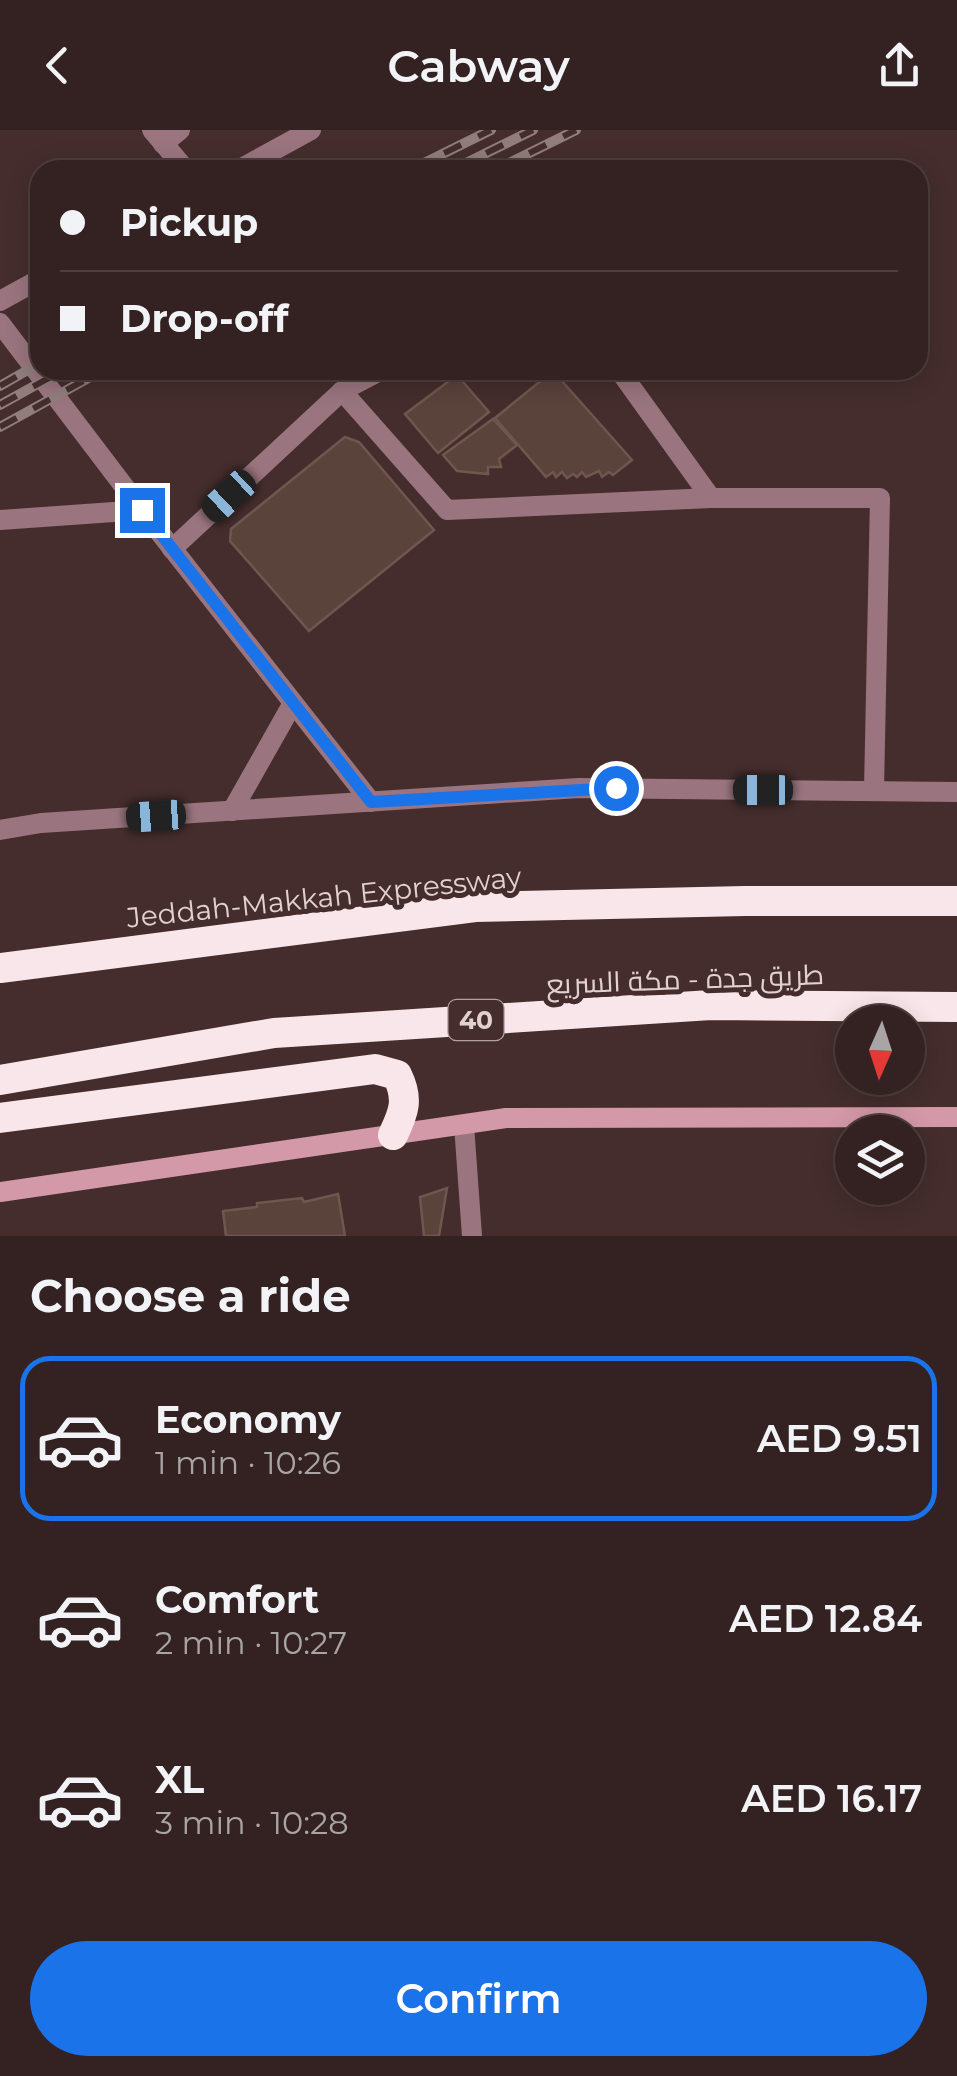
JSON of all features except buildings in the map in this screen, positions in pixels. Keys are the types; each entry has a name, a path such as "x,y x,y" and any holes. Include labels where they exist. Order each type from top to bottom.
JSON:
{"highway":[{"name":"Jeddah-Makkah Expressway","path":"0,968 475,907 957,901"},
{"name":"طريق جدة - مكة السريع","path":"0,1080 274,1032 710,1005 957,1007"},
{"path":"0,1118 375,1069 398,1075 405,1091 405,1110 393,1135"}],"main road":[{"path":"0,1192 506,1118 957,1117"}],"street":[{"path":"256,160 311,130"},
{"path":"165,134 180,160"},
{"path":"0,301 30,284"},
{"path":"0,322 30,362"},
{"path":"44,380 371,802"},
{"path":"172,549 342,391 363,380"},
{"path":"626,380 711,498"},
{"path":"342,391 447,510 711,498 880,498 874,790"},
{"path":"0,520 142,510"},
{"path":"232,811 293,703"},
{"path":"0,830 41,823 579,788 957,792"},
{"path":"464,1124 472,1236"}],"railway":[{"path":"430,160 491,130"},
{"path":"472,160 533,130"},
{"path":"515,160 576,130"},
{"path":"0,386 30,369"},
{"path":"0,405 45,380"},
{"path":"0,427 85,380"}],"route":[{"path":"142,510 371,802 616,788"}]}
